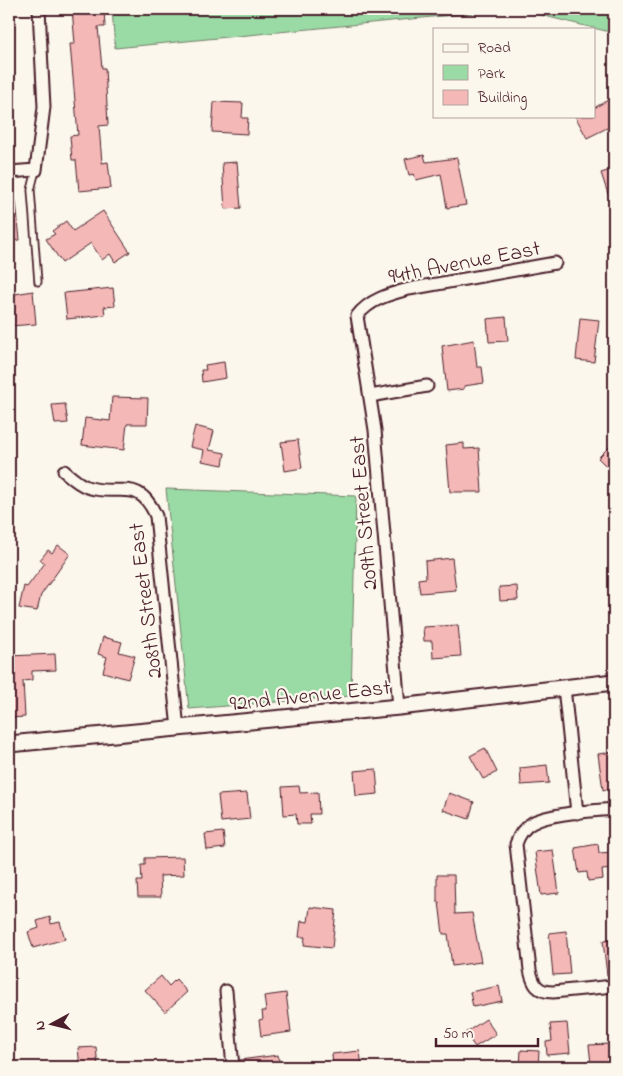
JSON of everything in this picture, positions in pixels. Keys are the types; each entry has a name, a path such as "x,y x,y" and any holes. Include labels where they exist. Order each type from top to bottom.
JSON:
{"street":[{"path":"9,172 36,170 44,107 39,9"},
{"name":"94th Avenue East","path":"357,316 362,309 386,295 409,289 555,263"},
{"name":"209th Street East","path":"357,316 370,396 399,707"},
{"path":"370,396 427,386"},
{"name":"208th Street East","path":"64,471 87,487 128,490 141,494 150,503 156,516 178,729"},
{"name":"92nd Avenue East","path":"9,744 399,707 614,682"},
{"path":"564,687 577,813"},
{"path":"614,809 577,813 532,822 520,834 516,844 530,970 533,981 538,989 552,992 614,986"},
{"path":"226,991 233,1067"}],"lane":[{"path":"36,170 31,190 38,282"}],"green space":[{"path":"112,9 514,9 115,48"},
{"path":"516,9 614,9 614,33"},
{"path":"166,489 356,496 351,696 189,709"}],"building":[{"path":"72,9 104,9 105,27 98,27 102,68 105,68 108,125 99,126 102,163 108,162 111,188 79,191 76,160 72,160 70,136 78,135 70,44 75,44"},
{"path":"608,100 614,112 614,141 607,128 587,138 576,118 596,118 596,107"},
{"path":"214,102 243,103 242,118 248,118 247,134 212,132"},
{"path":"424,155 426,162 457,158 466,205 447,208 441,174 416,180 414,174 409,175 405,159"},
{"path":"237,162 241,208 225,209 222,163"},
{"path":"614,169 614,206 612,206 601,173"},
{"path":"16,201 20,240 9,241 9,202"},
{"path":"103,211 130,252 115,262 110,254 102,260 91,243 62,263 46,239 55,234 52,231 66,221 73,231"},
{"path":"113,288 115,306 104,307 105,315 67,319 64,293"},
{"path":"33,291 36,324 10,326 9,295"},
{"path":"506,317 508,341 489,342 487,319"},
{"path":"580,318 599,320 594,362 576,360"},
{"path":"474,340 477,367 482,367 484,383 464,386 464,389 447,391 442,346"},
{"path":"224,362 226,378 202,382 201,370 206,370 205,365"},
{"path":"112,397 148,398 147,424 127,424 124,450 82,445 85,418 110,421"},
{"path":"65,404 68,423 55,424 52,405"},
{"path":"195,426 214,431 209,450 225,453 223,465 202,461 204,450 190,447"},
{"path":"298,440 302,468 285,471 281,442"},
{"path":"614,442 614,460 607,467 598,458"},
{"path":"464,443 464,449 479,448 482,492 450,492 446,445"},
{"path":"58,545 70,554 41,595 37,611 19,608 24,586 27,587 45,563 40,560 48,550 52,553"},
{"path":"452,558 456,590 420,593 418,579 426,578 425,561"},
{"path":"517,586 518,600 500,601 499,587"},
{"path":"458,625 461,656 433,658 432,641 424,641 423,627"},
{"path":"103,637 122,642 119,652 135,656 128,679 103,672 107,657 98,654"},
{"path":"55,654 56,670 32,671 32,680 23,681 25,717 9,718 9,656"},
{"path":"485,748 497,772 483,779 470,756"},
{"path":"614,752 614,788 603,790 598,754"},
{"path":"547,765 549,783 521,785 520,768"},
{"path":"376,769 378,794 356,796 354,771"},
{"path":"299,786 300,793 318,792 319,814 310,814 311,824 297,824 296,814 284,815 282,787"},
{"path":"247,793 250,819 221,822 218,795"},
{"path":"449,793 474,802 469,819 443,810"},
{"path":"223,832 225,848 207,850 205,834"},
{"path":"598,844 599,853 614,852 614,869 602,870 603,879 588,881 587,872 579,873 575,848"},
{"path":"553,850 559,893 541,895 535,852"},
{"path":"183,857 184,875 160,876 161,897 138,897 137,881 142,881 141,865 145,865 145,858"},
{"path":"437,875 454,875 455,914 472,913 481,962 452,966 448,934 443,934 439,902 437,902"},
{"path":"310,907 336,910 332,948 304,945 305,937 299,937 301,921 308,922"},
{"path":"50,917 51,924 60,922 65,939 33,948 28,932 39,928 37,921"},
{"path":"566,931 570,974 553,975 549,933"},
{"path":"614,940 614,974 607,975 603,941"},
{"path":"161,976 169,986 176,979 187,992 165,1012 145,990"},
{"path":"499,986 502,1001 473,1007 470,992"},
{"path":"286,993 291,1032 261,1036 259,1020 263,1019 262,1011 266,1011 264,996"},
{"path":"486,1019 496,1034 475,1047 465,1033"},
{"path":"567,1023 570,1053 547,1055 546,1042 552,1041 550,1024"},
{"path":"614,1044 614,1062 591,1064 589,1045"},
{"path":"96,1047 98,1067 80,1067 78,1048"},
{"path":"521,1050 539,1051 538,1067 520,1067"},
{"path":"360,1051 362,1067 333,1067 332,1054"},
{"path":"278,1055 280,1067 240,1067 240,1060"}]}
